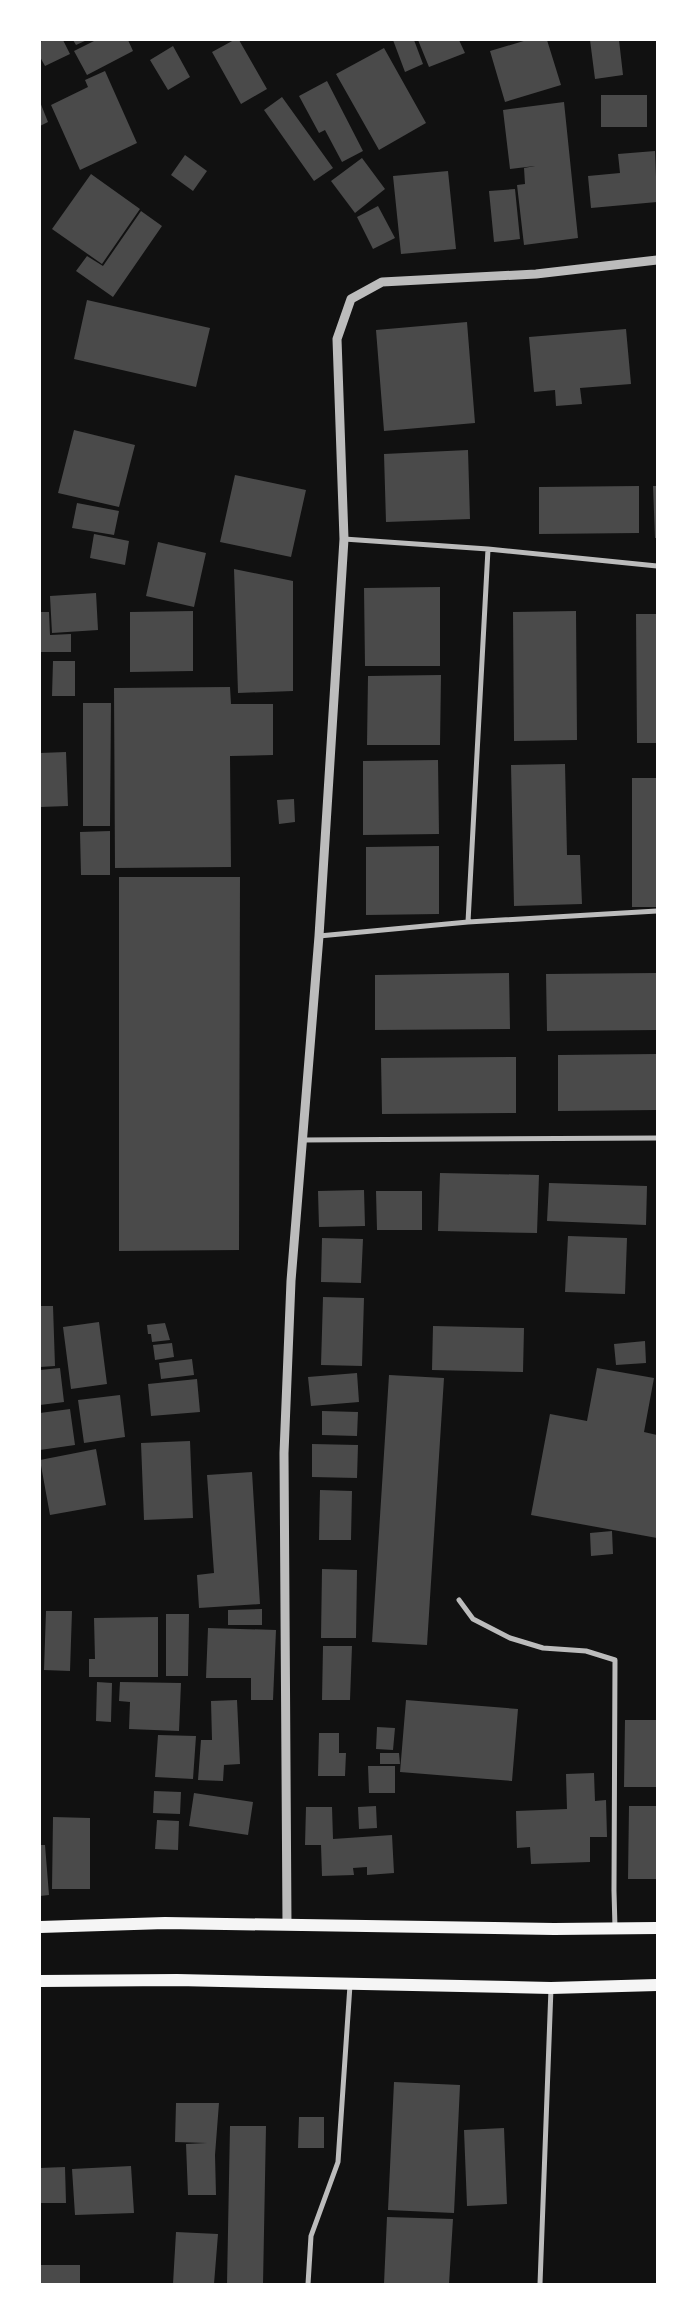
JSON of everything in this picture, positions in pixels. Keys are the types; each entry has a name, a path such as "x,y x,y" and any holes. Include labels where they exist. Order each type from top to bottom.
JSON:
{"main road":[{"path":"40,1927 164,1923 657,1928"},
{"path":"40,1980 177,1980 550,1988 657,1985"}],"street":[{"path":"287,1924 284,1453 291,1281 319,936 344,539 337,340 351,298 382,282 536,274 657,260"},
{"path":"344,539 488,549 657,566"},
{"path":"468,922 488,549"},
{"path":"319,936 468,922 657,911"},
{"path":"302,1140 657,1138"},
{"path":"459,1600 473,1619 510,1638 543,1648 586,1651 615,1660 614,1891 616,1928"},
{"path":"308,2284 311,2236 338,2162 350,1984"},
{"path":"540,2284 550,1988"}],"building":[{"path":"44,40 63,40 70,54 45,66 40,57 40,42"},
{"path":"73,40 87,40 76,45"},
{"path":"96,40 128,40 133,51 87,75 74,51"},
{"path":"234,40 239,40 267,89 241,104 212,52"},
{"path":"393,40 414,40 423,64 405,72"},
{"path":"418,40 459,40 465,53 429,67"},
{"path":"527,40 547,40 561,85 505,102 490,51"},
{"path":"590,40 619,40 623,75 595,79"},
{"path":"173,46 190,77 168,90 150,60"},
{"path":"384,48 426,123 379,150 336,74"},
{"path":"105,71 137,143 80,170 51,105 88,87 85,80"},
{"path":"327,81 363,151 342,162 325,130 319,133 299,96"},
{"path":"601,95 647,95 647,127 601,127"},
{"path":"282,97 333,168 314,181 264,110"},
{"path":"40,102 48,122 40,126"},
{"path":"564,102 578,238 524,245 517,185 525,184 524,168 535,166 510,169 503,110"},
{"path":"655,151 657,202 591,208 588,176 620,173 618,154"},
{"path":"185,155 207,171 193,191 171,175"},
{"path":"362,158 385,189 355,213 331,181"},
{"path":"448,171 456,249 401,254 393,176"},
{"path":"91,174 140,209 102,264 52,229"},
{"path":"515,189 520,239 494,242 489,191"},
{"path":"378,206 395,238 373,249 357,217"},
{"path":"141,211 162,226 113,297 76,271 87,256 103,266"},
{"path":"87,300 210,328 196,387 74,359"},
{"path":"467,322 475,423 384,431 376,330"},
{"path":"626,329 631,384 580,388 582,404 556,406 555,390 534,392 529,337"},
{"path":"74,430 135,445 119,507 58,493"},
{"path":"468,450 470,519 386,522 384,454"},
{"path":"235,475 306,490 291,557 220,542"},
{"path":"639,486 639,533 539,534 539,487"},
{"path":"653,486 657,486 657,538 655,538"},
{"path":"77,503 119,511 114,535 72,528"},
{"path":"94,534 129,541 125,565 90,558"},
{"path":"158,542 206,553 194,607 146,596"},
{"path":"234,569 293,581 293,691 238,693"},
{"path":"440,587 440,666 365,666 364,588"},
{"path":"96,593 98,630 52,633 50,596"},
{"path":"193,611 193,671 130,672 130,612"},
{"path":"576,611 577,740 514,741 513,612"},
{"path":"40,612 49,612 50,635 71,634 71,652 40,652"},
{"path":"636,614 657,614 657,743 637,743"},
{"path":"53,661 75,661 75,696 52,696"},
{"path":"441,675 440,745 367,745 368,676"},
{"path":"230,687 231,704 273,704 273,755 230,756 231,867 115,868 114,688"},
{"path":"83,703 111,703 110,826 83,826"},
{"path":"66,752 68,806 40,807 40,753"},
{"path":"438,760 439,834 363,835 363,761"},
{"path":"565,764 567,855 580,855 582,904 514,906 511,765"},
{"path":"632,778 657,778 657,907 632,907"},
{"path":"294,799 295,822 279,824 277,800"},
{"path":"110,831 110,875 81,875 80,832"},
{"path":"439,846 439,914 366,915 366,847"},
{"path":"119,877 240,877 239,1250 119,1251"},
{"path":"509,973 510,1029 375,1030 375,975"},
{"path":"657,973 657,1030 547,1031 546,974"},
{"path":"657,1054 657,1110 558,1111 558,1055"},
{"path":"516,1057 516,1113 382,1114 381,1058"},
{"path":"440,1173 539,1175 537,1233 438,1231"},
{"path":"549,1183 647,1186 646,1225 547,1221"},
{"path":"364,1190 365,1226 319,1227 318,1191"},
{"path":"376,1191 422,1191 422,1230 377,1230"},
{"path":"568,1236 627,1238 625,1294 565,1292"},
{"path":"322,1238 363,1239 361,1283 321,1282"},
{"path":"323,1297 364,1298 362,1366 321,1365"},
{"path":"40,1306 53,1306 55,1366 40,1367"},
{"path":"99,1322 107,1384 71,1389 63,1327"},
{"path":"165,1323 170,1340 152,1342 151,1334 148,1334 147,1325"},
{"path":"433,1326 524,1328 523,1372 432,1370"},
{"path":"645,1341 646,1363 616,1365 614,1344"},
{"path":"172,1343 174,1357 155,1360 153,1345"},
{"path":"192,1359 194,1375 161,1379 159,1363"},
{"path":"60,1368 64,1402 40,1405 40,1370"},
{"path":"597,1368 654,1378 644,1432 657,1435 657,1538 531,1515 550,1414 587,1421"},
{"path":"357,1373 359,1402 311,1406 308,1377"},
{"path":"389,1375 444,1378 427,1645 372,1642"},
{"path":"197,1379 200,1412 151,1416 148,1384"},
{"path":"120,1395 125,1437 84,1443 78,1400"},
{"path":"70,1409 75,1445 40,1450 40,1413"},
{"path":"322,1411 358,1412 357,1436 322,1435"},
{"path":"190,1441 193,1518 144,1520 141,1443"},
{"path":"312,1444 358,1445 357,1478 312,1477"},
{"path":"96,1449 106,1505 50,1515 40,1460"},
{"path":"252,1472 260,1604 199,1608 197,1575 214,1573 207,1475"},
{"path":"320,1490 352,1491 351,1540 319,1540"},
{"path":"612,1531 613,1554 591,1556 590,1533"},
{"path":"322,1569 357,1570 356,1638 321,1638"},
{"path":"262,1609 262,1625 228,1625 228,1610"},
{"path":"46,1611 72,1611 70,1671 44,1670"},
{"path":"166,1614 189,1614 188,1676 166,1676"},
{"path":"158,1617 158,1677 89,1677 89,1659 95,1659 94,1618"},
{"path":"208,1628 276,1630 273,1700 251,1700 251,1678 206,1678"},
{"path":"323,1646 352,1646 350,1700 322,1700"},
{"path":"97,1682 112,1683 111,1722 96,1721"},
{"path":"120,1682 181,1683 179,1731 129,1729 130,1702 119,1701"},
{"path":"237,1700 240,1764 224,1765 223,1781 198,1780 201,1740 212,1740 211,1701"},
{"path":"406,1700 518,1709 512,1781 400,1772"},
{"path":"625,1720 657,1720 657,1787 624,1787"},
{"path":"377,1727 395,1728 393,1750 376,1749"},
{"path":"319,1733 339,1733 339,1753 346,1753 345,1776 318,1776"},
{"path":"158,1735 196,1736 193,1779 155,1777"},
{"path":"380,1753 399,1753 400,1764 380,1764"},
{"path":"368,1766 395,1766 395,1793 369,1793"},
{"path":"594,1773 595,1801 606,1800 607,1837 590,1837 590,1862 531,1864 530,1847 517,1848 516,1811 567,1809 566,1774"},
{"path":"154,1791 181,1792 180,1814 153,1813"},
{"path":"194,1793 253,1802 248,1835 189,1826"},
{"path":"376,1806 377,1828 359,1829 358,1807"},
{"path":"629,1806 657,1806 657,1879 628,1879"},
{"path":"306,1807 332,1807 333,1839 392,1835 394,1873 367,1875 367,1867 353,1868 354,1875 322,1876 321,1845 305,1845"},
{"path":"53,1817 90,1818 90,1889 52,1889"},
{"path":"157,1820 179,1821 178,1850 155,1849"},
{"path":"40,1845 45,1845 49,1895 40,1896"},
{"path":"394,2082 460,2085 454,2213 388,2210"},
{"path":"176,2103 219,2103 215,2155 216,2195 188,2195 186,2144 207,2143 175,2142"},
{"path":"299,2117 324,2117 324,2148 298,2148"},
{"path":"230,2126 266,2126 263,2284 227,2284"},
{"path":"504,2128 507,2204 467,2206 464,2130"},
{"path":"131,2166 134,2213 75,2215 72,2169"},
{"path":"65,2167 66,2203 40,2203 40,2168"},
{"path":"387,2217 453,2219 449,2284 384,2284"},
{"path":"176,2232 218,2234 214,2284 173,2284"},
{"path":"40,2265 80,2265 80,2284 40,2284"}]}
